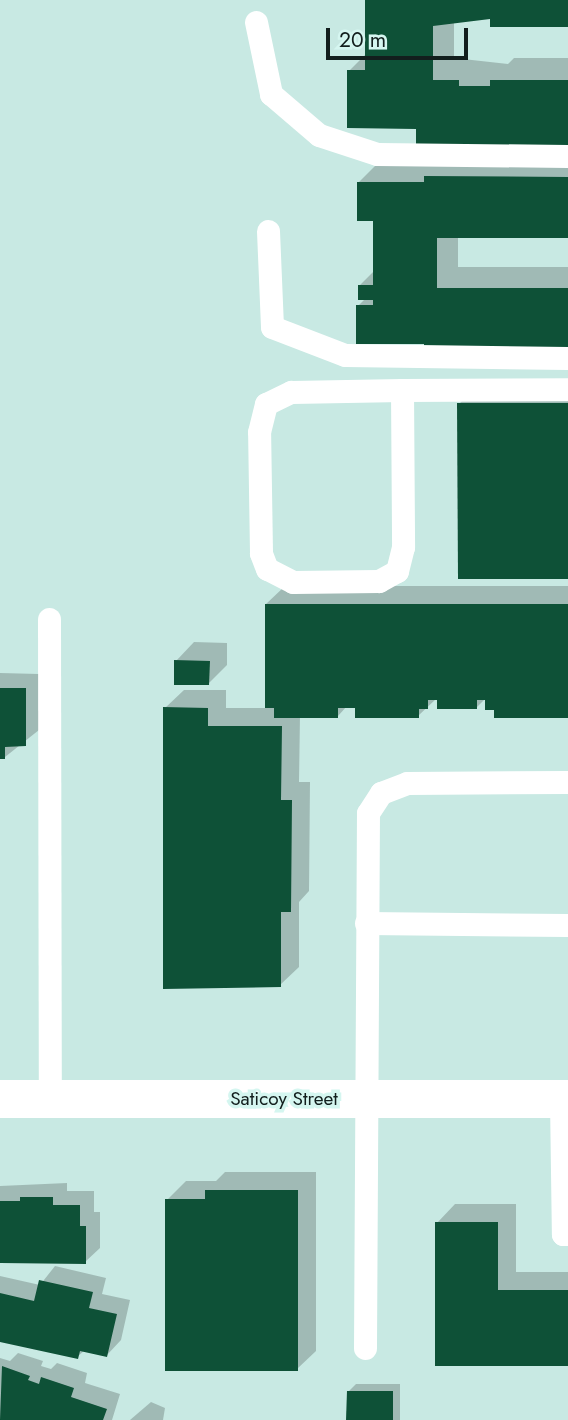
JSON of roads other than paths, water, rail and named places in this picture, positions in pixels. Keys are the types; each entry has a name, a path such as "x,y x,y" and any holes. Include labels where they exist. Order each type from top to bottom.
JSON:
{"main road":[{"name":"Saticoy Street","path":"0,1099 565,1099"}],"lane":[{"path":"256,22 271,94 319,135 377,154 568,156"},
{"path":"268,231 272,327 345,355 568,358"},
{"path":"402,390 403,547 397,571 379,581 293,582 267,569 261,553 259,432 266,404 291,392 402,390 568,389"},
{"path":"48,619 50,1099"},
{"path":"365,1348 363,1099 368,813 381,793 407,783 568,782"},
{"path":"366,923 568,925"},
{"path":"565,1099 563,1234 568,1234"}]}
